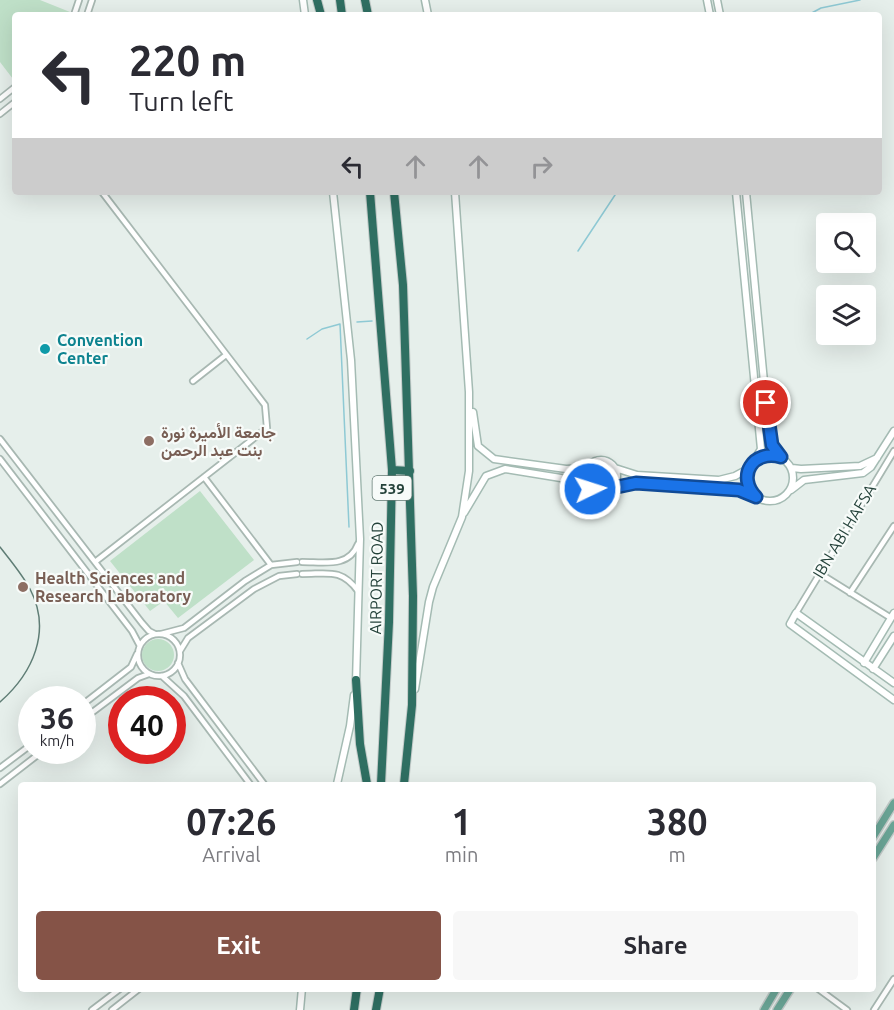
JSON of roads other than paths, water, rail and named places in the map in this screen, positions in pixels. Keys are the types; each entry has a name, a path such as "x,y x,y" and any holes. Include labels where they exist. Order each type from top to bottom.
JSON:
{"highway":[{"name":"AIRPORT ROAD","path":"368,195 374,230 392,470 389,622 381,782"},
{"name":"539","path":"394,195 403,285 410,471 412,705 404,782"},
{"path":"392,470 410,471"},
{"path":"356,680 360,744 367,782"},
{"path":"353,1010 356,992"},
{"path":"376,1010 379,992"}],"main road":[{"path":"876,832 894,803"},
{"path":"876,853 894,825"},
{"path":"764,1010 775,992"},
{"path":"777,1010 788,992"}],"street":[{"path":"0,99 12,89"},
{"path":"0,114 12,104"},
{"path":"95,562 267,428 265,405 104,195"},
{"path":"333,195 351,360 360,539 356,680 350,726 337,782"},
{"path":"455,195 470,392 478,446 494,459 566,469 587,468"},
{"path":"736,195 761,449 749,469 747,484 756,497"},
{"path":"746,195 768,424 772,445 792,468 794,475 791,491"},
{"path":"193,381 226,355"},
{"path":"462,517 469,471 470,392"},
{"path":"412,705 433,587 462,517 486,476 505,469 587,484 600,493 636,483 739,490 771,502 778,501 804,480 863,473 878,458 894,431"},
{"path":"0,439 142,623 149,631 173,639 180,651"},
{"name":"IBN ABI HAFSA","path":"796,613 894,451"},
{"path":"753,462 766,455 781,457"},
{"path":"792,468 860,466 878,458"},
{"path":"0,459 132,631 139,649 140,665 149,674"},
{"path":"587,484 585,474 587,468 599,460 637,475 720,480 749,469"},
{"path":"612,488 617,477 615,468"},
{"path":"204,477 270,565"},
{"path":"850,593 894,526"},
{"path":"96,694 131,667 143,640 184,628 245,580 270,565 336,562 347,559 354,554 360,539"},
{"path":"819,573 850,593 892,615 864,663"},
{"path":"96,710 138,678 149,674 162,676 169,674 178,663 180,651 188,638 254,589 279,576 339,574 348,578 359,593"},
{"path":"894,682 796,613 790,624 894,700"},
{"path":"873,669 894,636"},
{"path":"178,663 185,679 262,782"},
{"path":"162,676 184,696 248,782"},
{"path":"0,768 18,754"},
{"path":"0,784 26,764"},
{"path":"874,1010 894,979"},
{"path":"92,1010 116,992"},
{"path":"112,1010 135,992"},
{"path":"300,1010 302,992"},
{"path":"822,992 847,1010"},
{"path":"836,1010 839,1004"}],"waterway":[{"path":"814,12 821,8 860,0"},
{"path":"578,251 615,195"},
{"path":"357,322 372,321"},
{"path":"307,339 322,329 340,324 349,527"}],"tram line":[{"path":"0,547 30,589 39,620 39,636 30,665 12,691 0,702"}],"place":[{"name":"Convention Center","path":"45,349"},
{"name":"جامعة الأميرة نورة بنت عبد الرحمن","path":"149,441"},
{"name":"Health Sciences and Research Laboratory","path":"23,587"}]}
